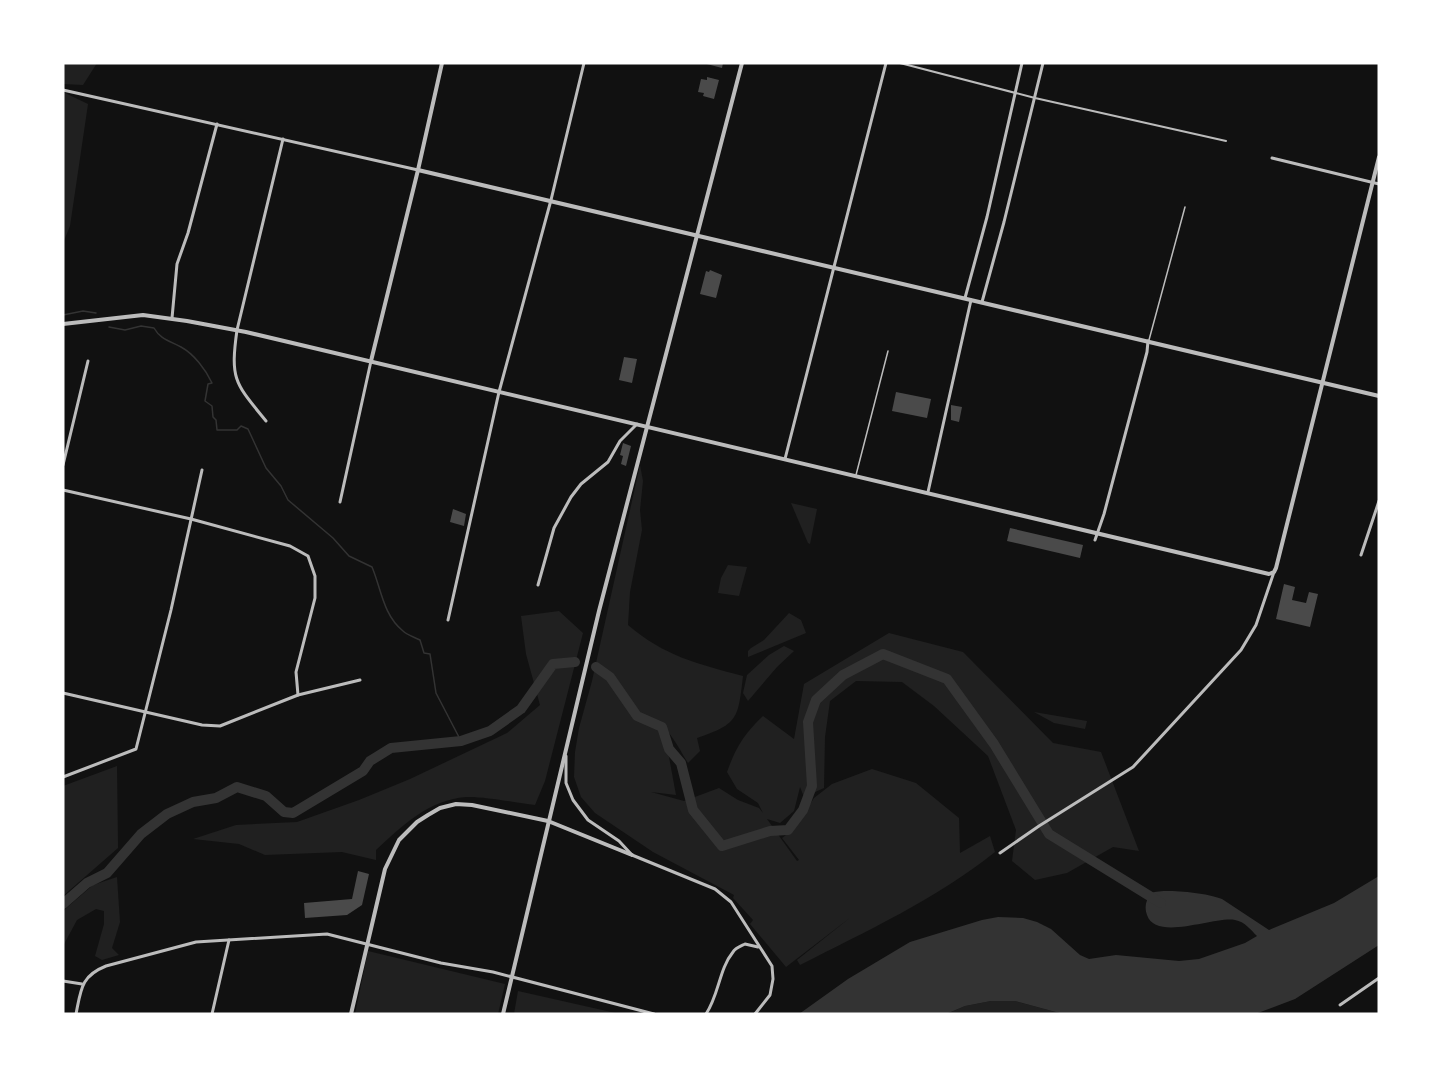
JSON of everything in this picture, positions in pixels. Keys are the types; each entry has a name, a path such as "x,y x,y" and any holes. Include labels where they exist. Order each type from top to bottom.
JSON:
{"street":[{"path":"340,502 442,63"},
{"path":"448,620 499,392 551,201 584,63"},
{"path":"503,1014 567,741 742,63"},
{"path":"785,459 886,63"},
{"path":"900,63 1035,98 1226,141"},
{"path":"965,298 987,217 1022,63"},
{"path":"982,302 1043,63"},
{"path":"63,90 418,170 1379,396"},
{"path":"172,318 177,264 188,233 217,124"},
{"path":"266,421 242,392 234,374 233,358 237,330 282,139"},
{"path":"1000,853 1133,767 1234,658 1256,625 1274,572 1379,157"},
{"path":"1272,158 1379,184"},
{"path":"928,492 971,300"},
{"path":"63,324 143,315 237,330 928,492 1097,534 1269,574 1274,572"},
{"path":"1095,540 1121,453 1148,341"},
{"path":"63,465 88,361"},
{"path":"538,585 555,528 571,497 581,483 608,462 620,441 637,424"},
{"path":"63,777 136,749 171,610 202,470"},
{"path":"63,490 191,519 290,546 308,556 315,576 315,598 296,672 298,695"},
{"path":"1361,555 1379,501"},
{"path":"63,693 202,725 220,726 298,695 360,680"},
{"path":"567,741 565,765 567,783 578,809 595,826 619,841 632,855"},
{"path":"351,1014 385,869 399,840 417,822 428,815 440,808 456,804 472,805 548,821 715,889 731,902 774,972 770,994 755,1014"},
{"path":"75,1014 82,984 93,971 106,966 196,942 327,934 654,1014"},
{"path":"212,1014 230,940"},
{"path":"706,1014 713,1004 727,962 734,950 745,944 759,947"},
{"path":"1340,1005 1379,978"},
{"path":"63,981 82,984"}],"lane":[{"path":"1148,341 1185,207"},
{"path":"856,476 888,351"}],"shaded area":[{"path":"63,63 97,63 83,85 63,84"},
{"path":"63,92 88,104 70,226 63,243"},
{"path":"640,465 643,481 640,510 642,530 630,592 628,625 641,636 668,652 696,663 743,676 740,701 734,718 721,728 697,738 700,751 688,763 673,738 661,725 654,720 635,716 659,728 669,757 676,795 651,792 684,801 719,788 738,800 759,808 763,813 758,803 737,789 727,772 737,748 746,735 763,716 794,739 804,684 889,633 963,652 1053,743 1101,752 1139,851 1113,847 1067,873 1035,880 1012,861 1016,830 988,756 934,706 902,682 856,681 830,701 825,737 824,788 804,797 800,787 794,811 780,823 767,819 797,861 799,860 782,838 793,830 814,798 832,784 872,769 916,783 959,818 960,853 990,836 995,852 925,899 876,927 800,965 797,960 851,917 786,967 750,924 753,920 733,898 734,895 653,852 595,813 581,797 574,777 579,728 592,681"},
{"path":"791,503 817,509 810,544 808,543"},
{"path":"728,565 747,567 739,596 718,593 721,578"},
{"path":"559,611 583,633 545,781 535,805 473,797 440,803 416,816 396,832 376,850 376,860 342,852 265,855 239,844 193,839 236,825 297,822 410,779 507,733 540,705 526,654 521,616"},
{"path":"789,613 801,620 806,633 748,657 748,651 764,640"},
{"path":"784,646 794,651 748,701 743,693 747,675 769,655"},
{"path":"1034,712 1087,721 1085,729 1054,723"},
{"path":"117,766 118,848 63,896 63,786"},
{"path":"1379,876 1379,945 1295,999 1255,1014 1063,1014 1015,1001 991,1001 965,1006 946,1014 799,1014 848,979 910,942 982,920 998,917 1023,918 1037,922 1051,929 1080,955 1089,959 1116,955 1179,961 1199,959 1245,943 1257,936 1245,924 1235,920 1162,927 1153,923 1147,915 1146,904 1151,893 1176,891 1222,899 1269,930 1334,903"},
{"path":"117,877 120,922 112,948 119,955 102,960 95,956 104,924 104,911 96,909 77,920 63,946 63,911 93,885"},
{"path":"368,951 505,984 498,1014 355,1014"},
{"path":"518,991 620,1014 514,1014"},
{"path":"991,1001 1015,1001 1063,1014 946,1014 965,1006"}],"building":[{"path":"703,63 723,63 722,68"},
{"path":"707,77 719,80 714,99 698,92 701,79 707,80"},
{"path":"710,270 722,275 716,298 700,294 706,271"},
{"path":"624,357 637,359 632,383 619,380"},
{"path":"896,392 931,399 927,418 892,411"},
{"path":"951,405 962,407 959,422 951,420"},
{"path":"623,443 631,446 626,466 621,464 623,456 620,455"},
{"path":"453,509 466,514 464,526 450,522"},
{"path":"1010,528 1083,545 1080,558 1007,541"},
{"path":"1284,584 1295,587 1292,600 1306,603 1309,592 1318,594 1310,627 1276,619"},
{"path":"358,871 369,874 362,905 347,915 305,918 304,903 352,899"}],"waterway":[{"path":"63,315 83,311 96,313"},
{"path":"109,327 125,330 141,326 154,328 162,337 186,350 199,363 212,383 208,384 205,401 212,406 217,430 237,430 241,426 248,429 266,468 281,486 288,500 333,538 349,556 372,567 383,601 396,625 420,640 424,653 430,654 436,693 461,741"},
{"path":"596,667 610,677 637,716 662,727 669,749 681,763 693,810 722,846 770,831 788,830 803,810 812,786 808,722 816,700 843,675 883,654 947,679 994,744 1049,834 1161,903"},
{"path":"63,904 87,883 107,873 141,834 167,814 193,802 216,798 237,787 266,796 284,812 293,813 363,771 370,761 391,748 461,741 490,731 521,709 553,664 575,662"}]}
